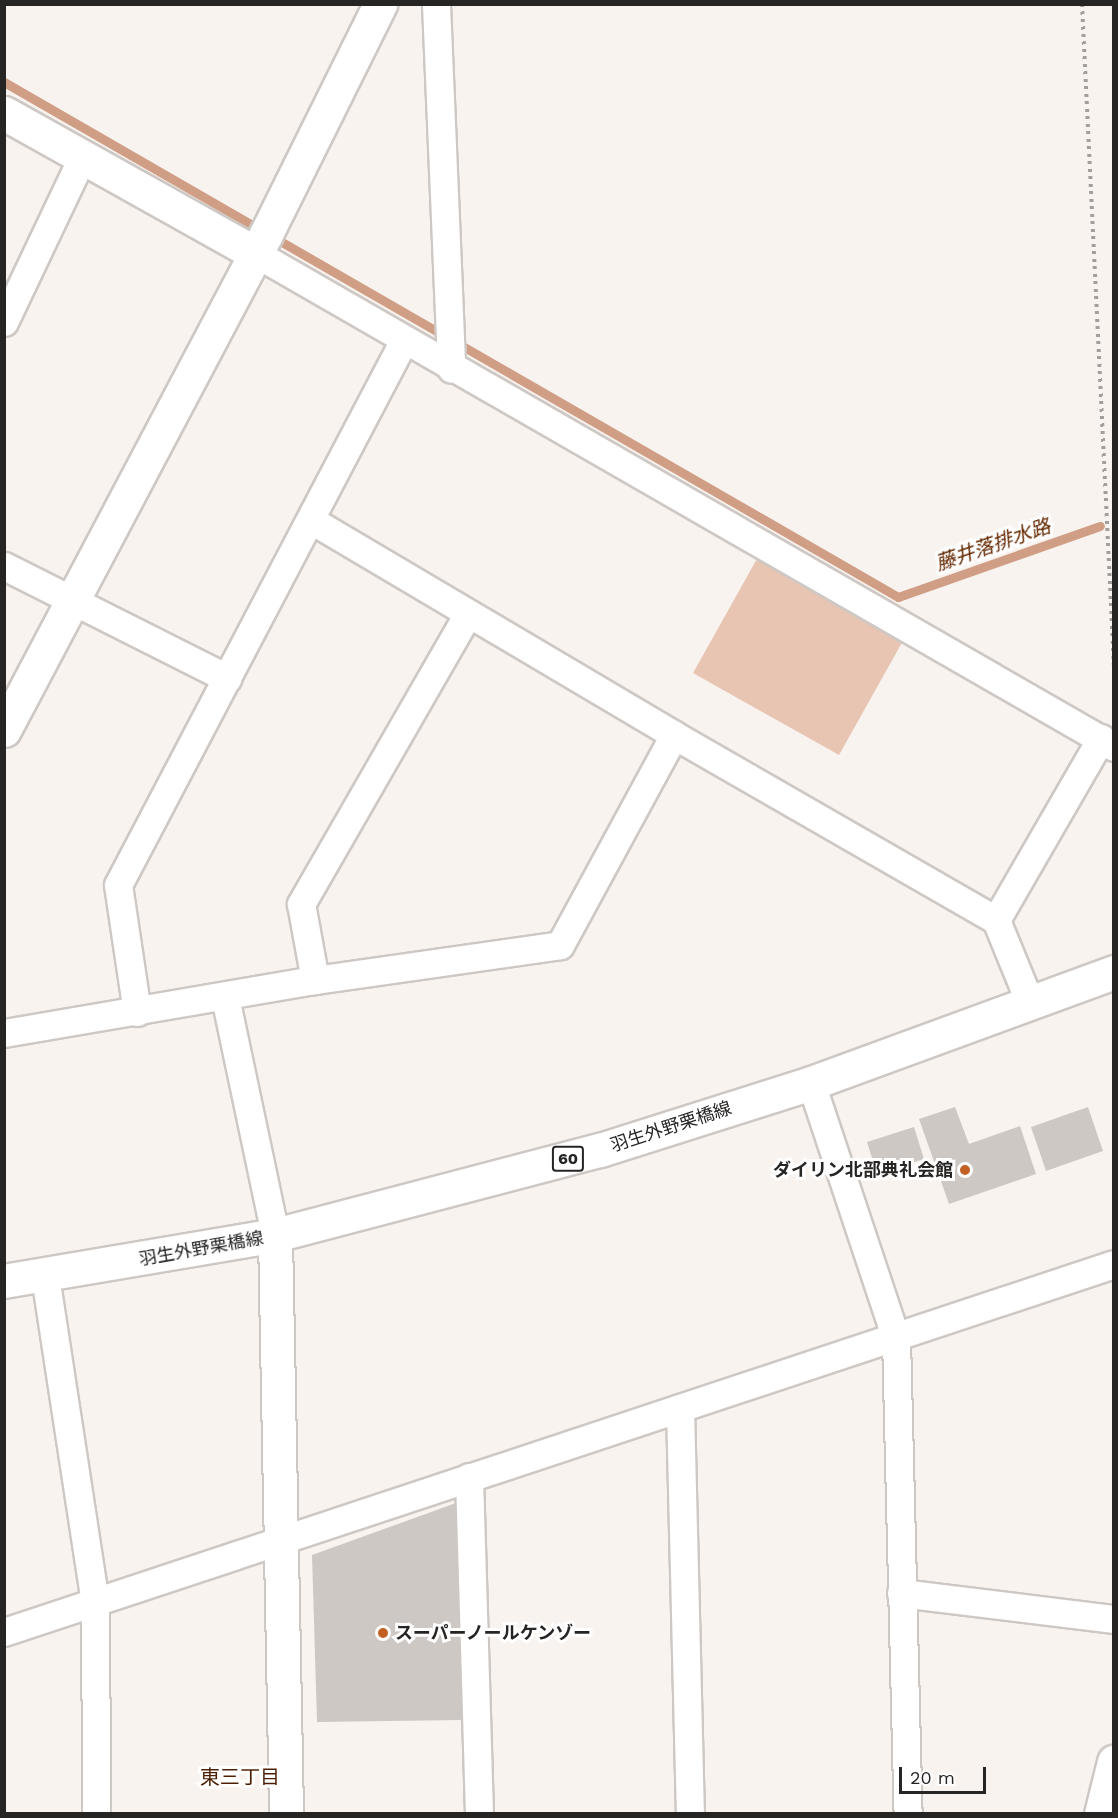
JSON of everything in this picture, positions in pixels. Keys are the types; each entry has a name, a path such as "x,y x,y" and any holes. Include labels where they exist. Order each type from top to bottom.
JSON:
{"street":[{"path":"4,730 255,253 380,4"},
{"path":"436,4 451,369"},
{"path":"4,113 255,253 451,369 1107,742 996,920"},
{"path":"4,322 83,156"},
{"path":"137,1012 118,885 404,340"},
{"path":"311,520 674,735 996,920 1030,1003"},
{"path":"4,566 227,678"},
{"path":"315,980 301,904 468,614"},
{"path":"4,1033 315,980 560,945 674,735"},
{"name":"羽生外野栗橋線","path":"4,1281 275,1235 600,1150 811,1083 1113,972"},
{"path":"225,997 275,1235 286,1814"},
{"path":"811,1083 897,1338 901,1593 908,1814"},
{"path":"4,1632 281,1538 897,1338 1113,1264"},
{"path":"45,1275 95,1601 96,1814"},
{"path":"680,1408 690,1814"},
{"path":"469,1477 479,1814"},
{"path":"901,1593 1113,1619"},
{"path":"1101,1814 1113,1762"}],"path":[{"path":"1082,4 1113,667"}],"shaded area":[{"path":"758,557 904,639 839,755 693,673"}],"building":[{"path":"955,1107 969,1144 1020,1126 1036,1174 949,1204 919,1119"},
{"path":"1088,1107 1103,1151 1046,1171 1031,1127"},
{"path":"914,1127 924,1159 877,1174 867,1142"},
{"path":"456,1503 463,1720 317,1722 312,1555"}],"waterway":[{"name":"藤井落排水路","path":"4,82 898,597 1100,526"}],"place":[{"name":"ダイリン北部典礼会館","path":"965,1170"},
{"name":"スーパーノールケンゾー","path":"383,1633"}],"district":[{"name":"東三丁目","path":"240,1777"}]}
